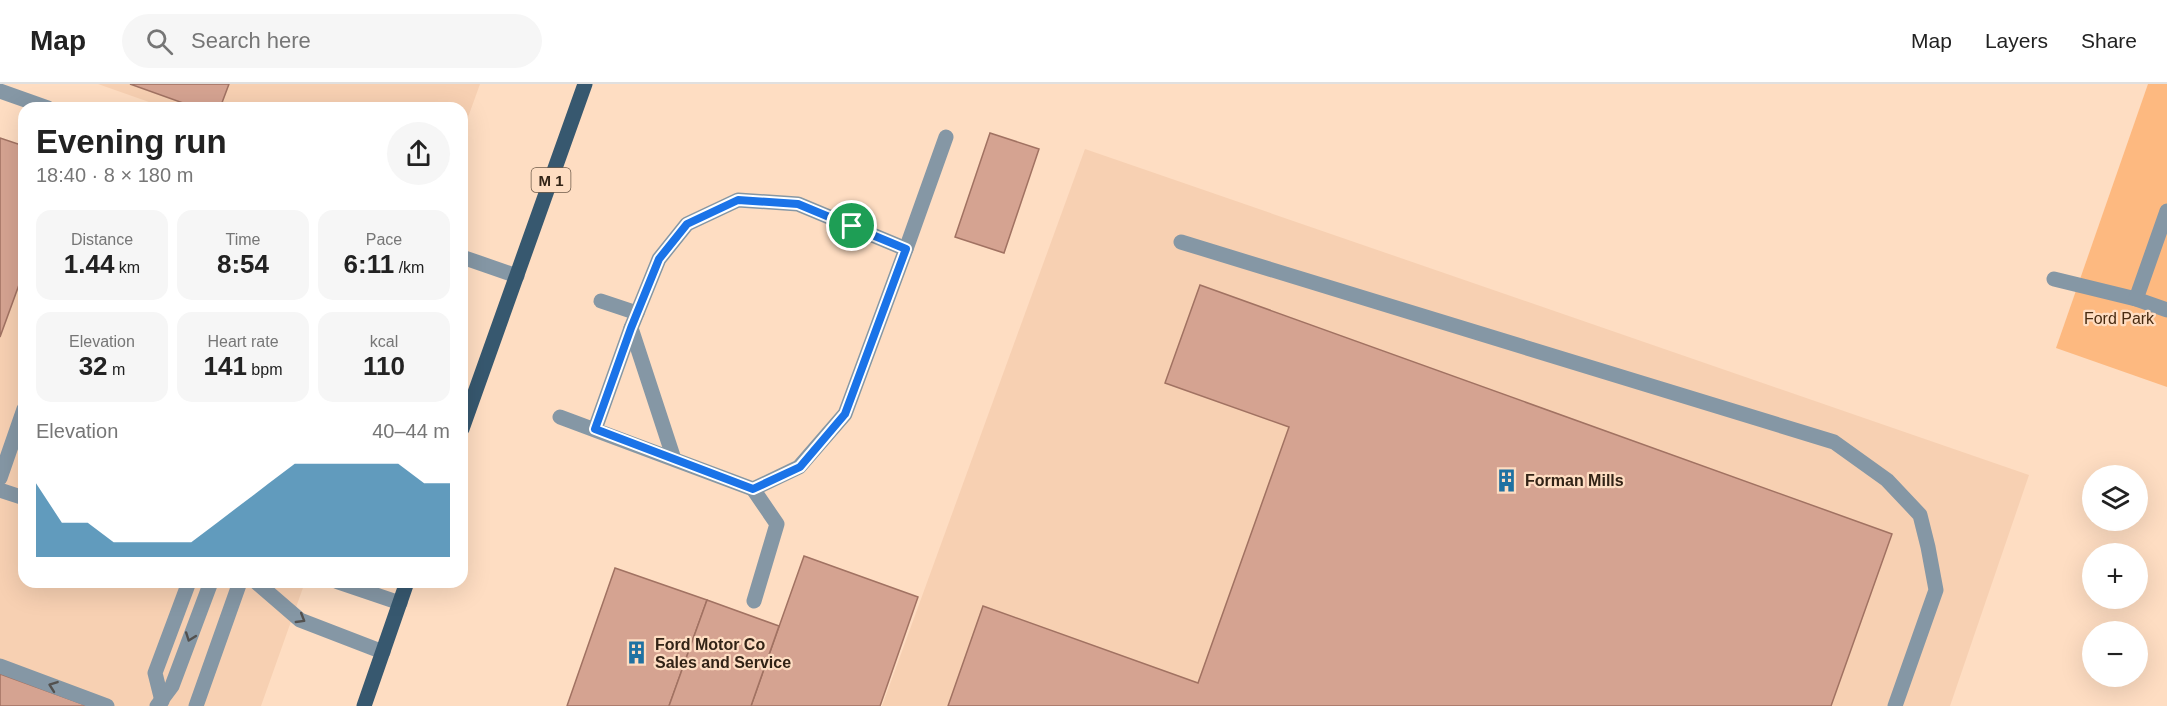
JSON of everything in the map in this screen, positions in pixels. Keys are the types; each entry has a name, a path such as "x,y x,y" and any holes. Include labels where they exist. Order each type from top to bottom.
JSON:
{"main road":[{"name":"M 1","path":"468,412 585,84"},
{"path":"364,706 405,588"}],"street":[{"path":"0,92 30,102"},
{"path":"753,489 800,467 845,414 946,137"},
{"path":"595,429 631,328 659,259 687,224 738,200 798,204 906,249"},
{"path":"2136,299 2167,212"},
{"path":"1181,242 1834,442 1887,480 1920,515 1928,547 1936,590 1895,706"},
{"path":"468,259 517,276"},
{"path":"2054,279 2136,299 2167,310"},
{"path":"601,301 637,313"},
{"path":"631,328 674,459"},
{"path":"560,417 753,489 777,524 754,601"},
{"path":"0,477 18,426"},
{"path":"0,490 18,496"},
{"path":"160,704 155,673 187,588"},
{"path":"160,704 172,686 209,588"},
{"path":"196,706 238,588"},
{"path":"263,588 300,620 383,652"},
{"path":"356,588 400,603"},
{"path":"0,666 107,706"}],"shaded area":[{"path":"98,84 480,84 468,117 468,102 149,102"},
{"path":"0,142 18,149 18,588 303,588 261,706 0,706"},
{"path":"1085,149 2029,475 1950,706 882,706"}],"green space":[{"name":"Ford Park","path":"2148,84 2167,84 2167,387 2056,348"}],"building":[{"path":"130,84 229,84 222,102 180,102"},
{"path":"990,133 1039,149 1004,253 955,237"},
{"path":"0,138 18,144 18,288 0,337"},
{"name":"Forman Mills","path":"1200,285 1892,534 1831,706 948,706 983,606 1198,683 1289,427 1165,383"},
{"path":"804,556 918,597 880,706 751,706"},
{"name":"Ford Motor Co Sales and Service","path":"615,568 707,600 669,706 567,706"},
{"path":"707,600 779,626 751,706 669,706"},
{"path":"0,674 88,706 0,706"}],"place":[{"name":"Forman Mills","path":"1507,480"},
{"name":"Ford Motor Co Sales and Service","path":"637,653"}],"route":[{"path":"738,200 798,204 852,226 906,249 845,414 800,467 753,489 595,429 631,328 659,259 687,224 738,200"}]}
